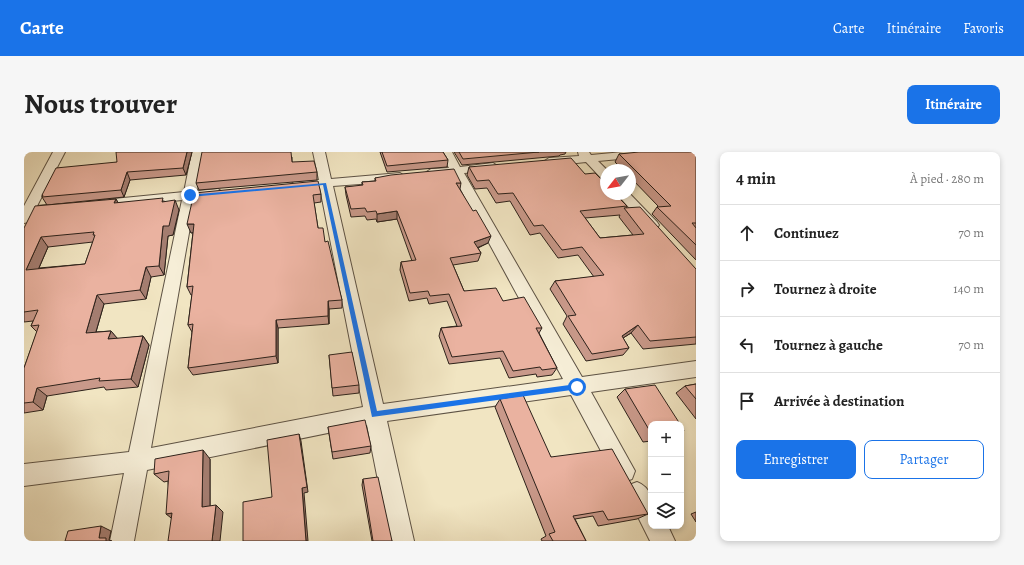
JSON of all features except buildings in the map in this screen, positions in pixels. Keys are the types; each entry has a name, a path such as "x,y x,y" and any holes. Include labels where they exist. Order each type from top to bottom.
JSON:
{"street":[{"path":"26,214 59,152"},
{"path":"122,541 198,152"},
{"path":"319,152 402,541"},
{"path":"446,152 648,514"},
{"path":"535,164 586,155 663,152"},
{"path":"586,155 600,170"},
{"path":"285,187 504,166"},
{"path":"83,206 230,192"},
{"path":"629,200 659,233"},
{"path":"26,214 67,207"},
{"path":"24,474 138,461 374,414 577,387 696,369"},
{"path":"657,529 663,541"}],"route":[{"path":"190,195 325,184 374,414 577,387"}]}
